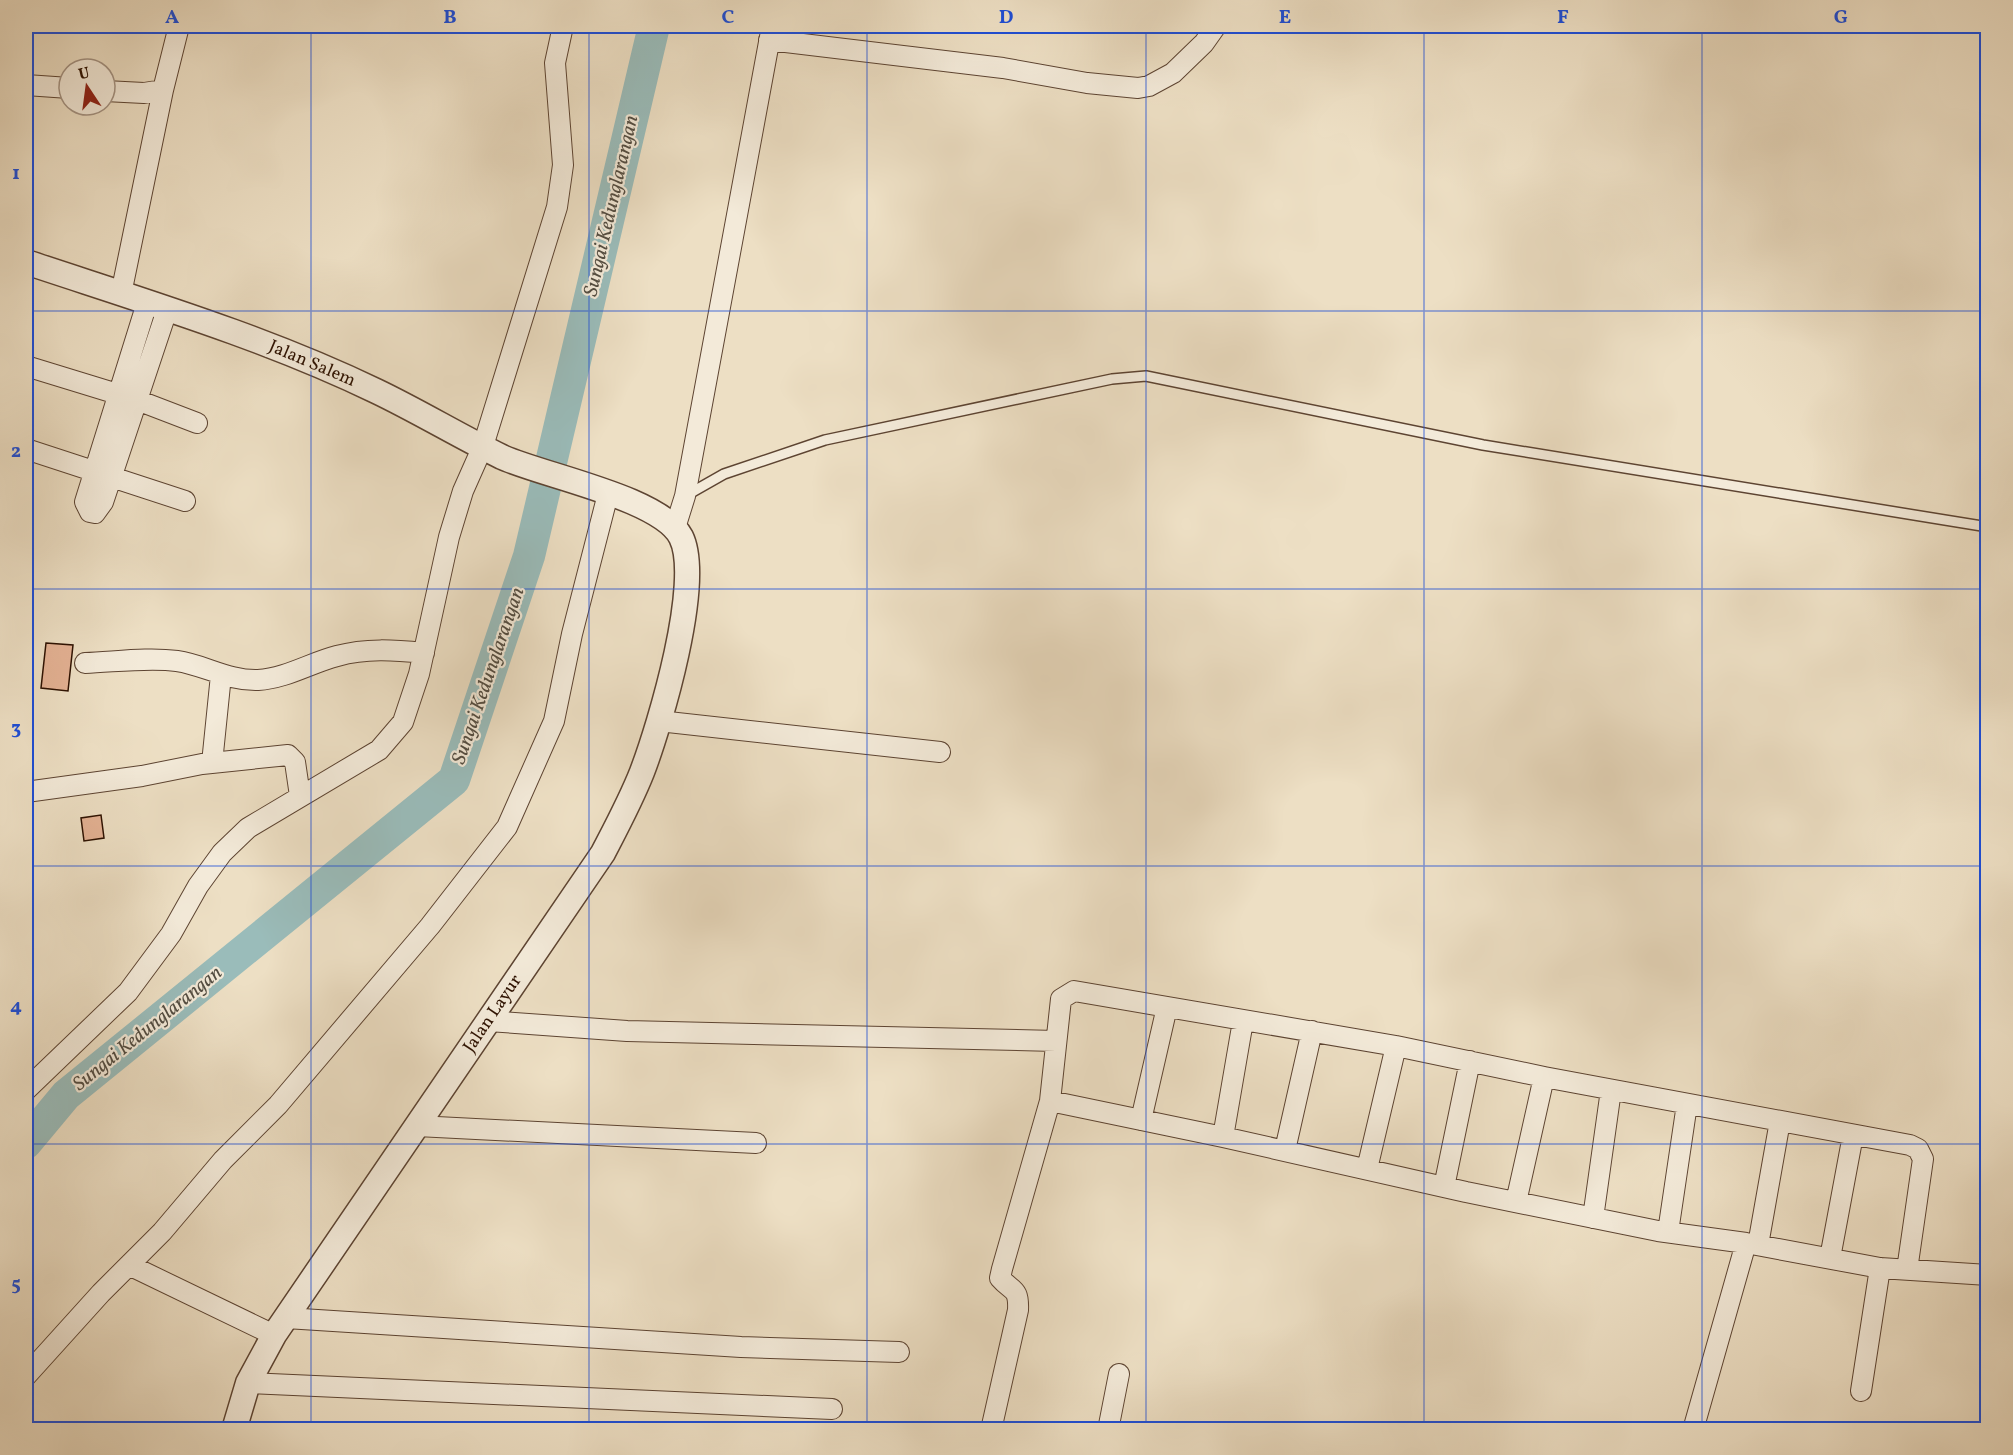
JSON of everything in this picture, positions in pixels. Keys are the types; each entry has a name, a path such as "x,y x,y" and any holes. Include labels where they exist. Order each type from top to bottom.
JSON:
{"street":[{"path":"121,294 163,90 179,26"},
{"path":"26,1090 128,992 171,934 198,886 222,853 248,828 379,750 403,722 424,653 449,537 463,491 493,452 557,207 563,165 555,63 562,26"},
{"path":"675,528 685,496 770,33 1087,83 1138,88 1158,82 1173,73 1204,43 1216,26"},
{"path":"26,85 57,87"},
{"path":"117,92 144,93 163,90"},
{"name":"Jalan Salem","path":"26,262 278,349 364,386 493,452 652,510 675,528"},
{"path":"103,475 157,307"},
{"path":"26,366 128,398 197,423"},
{"path":"26,449 185,501"},
{"path":"26,1376 162,1232 223,1160 278,1105 430,926 507,827 554,721 598,491"},
{"name":"Jalan Layur","path":"234,1430 248,1383 280,1327 603,853 642,773 659,721 686,600 688,571 682,540 675,528"},
{"path":"85,663 176,661 221,675 258,680 285,676 336,656 383,649 424,653"},
{"path":"212,763 221,675"},
{"path":"659,721 940,752"},
{"path":"26,792 142,776 212,763 288,755 295,762 300,796"},
{"path":"991,1430 1019,1297 1014,1288 1000,1278 1050,1101 1061,999 1067,993 1074,992 1396,1046 1611,1090 1910,1145 1922,1154 1907,1270"},
{"path":"1141,1120 1167,1007"},
{"path":"488,1021 639,1031 1056,1041"},
{"path":"1223,1137 1243,1021"},
{"path":"1285,1150 1312,1032"},
{"path":"1367,1169 1396,1046"},
{"path":"1444,1187 1470,1061"},
{"path":"1516,1202 1544,1077"},
{"path":"1593,1218 1611,1090"},
{"path":"1050,1101 1285,1150 1444,1187 1668,1232 1752,1244 1881,1268 1988,1275"},
{"path":"1668,1232 1687,1104"},
{"path":"1693,1430 1752,1244 1777,1120"},
{"path":"417,1126 756,1143"},
{"path":"1830,1258 1853,1135"},
{"path":"129,1265 161,1283 280,1327 899,1352"},
{"path":"1861,1391 1881,1268"},
{"path":"1108,1430 1119,1374"},
{"path":"248,1383 832,1409"}],"lane":[{"path":"685,496 724,474 825,440 1112,379 1146,376 1483,445 1988,527"}],"building":[{"path":"46,643 73,645 68,691 41,688"},
{"path":"101,815 104,838 84,841 81,818"}],"waterway":[{"name":"Sungai Kedunglarangan","path":"26,1143 66,1095 454,780 529,556 654,26"}]}
